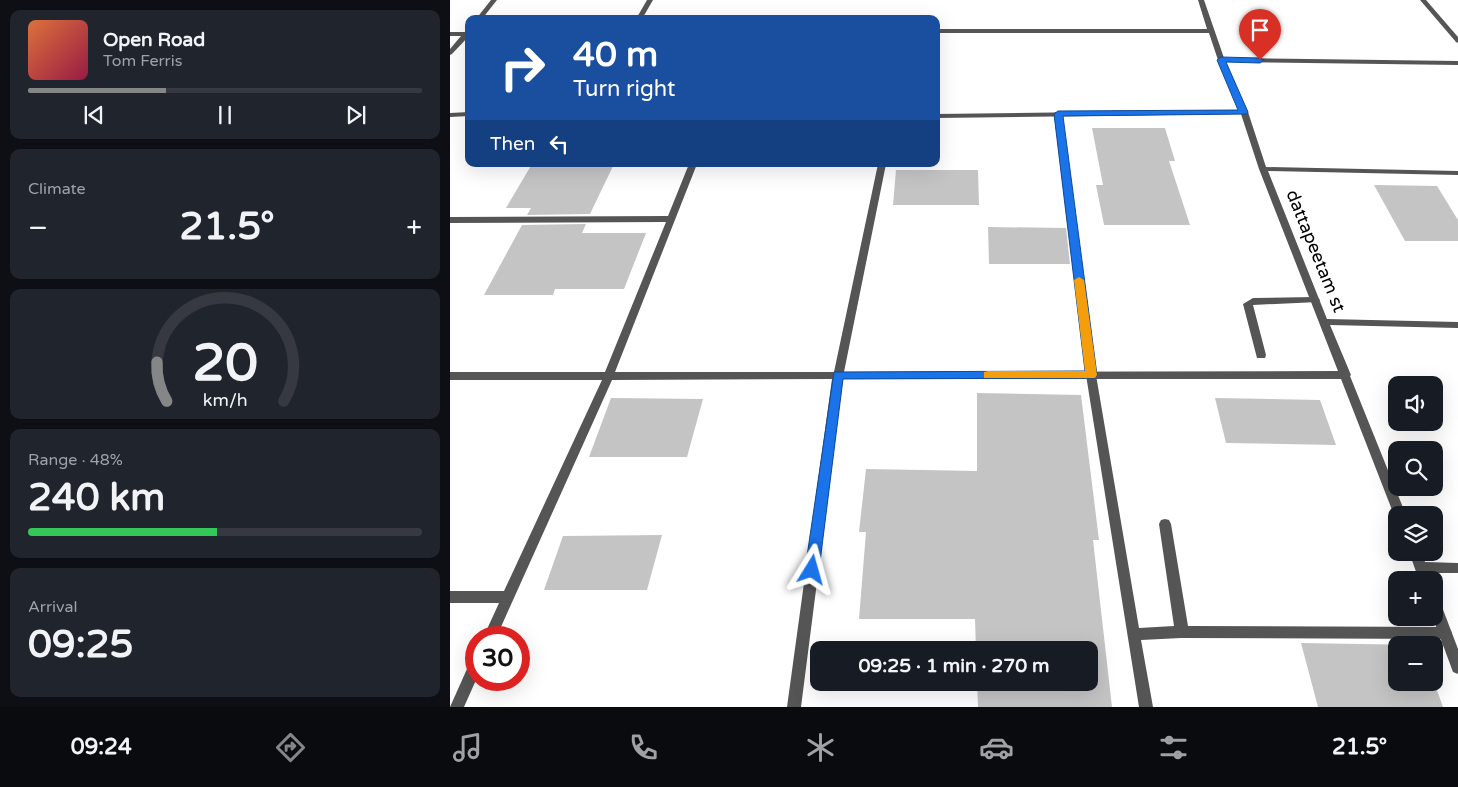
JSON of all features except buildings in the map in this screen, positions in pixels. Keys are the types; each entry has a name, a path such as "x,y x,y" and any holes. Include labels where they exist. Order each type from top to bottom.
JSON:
{"street":[{"path":"482,15 494,0"},
{"path":"641,15 650,0"},
{"name":"dattapeetam st","path":"1201,0 1221,60 1244,112 1263,169 1397,506"},
{"path":"1423,0 1458,41"},
{"path":"940,31 1212,31"},
{"path":"450,34 465,33"},
{"path":"450,53 465,36"},
{"path":"1221,60 1458,63"},
{"path":"940,116 1244,112"},
{"path":"450,115 465,114"},
{"path":"1058,114 1091,375 1146,707"},
{"path":"495,626 609,375 692,167"},
{"path":"794,707 838,375 881,167"},
{"path":"1263,169 1458,173"},
{"path":"450,220 672,219"},
{"path":"1261,355 1248,304 1253,301 1315,300"},
{"path":"1324,322 1458,325"},
{"path":"450,376 1346,375"},
{"path":"1165,524 1181,619 1181,632"},
{"path":"1418,561 1422,571"},
{"path":"1420,567 1458,568"},
{"path":"450,597 508,597"},
{"path":"1442,626 1458,667"},
{"path":"1134,634 1181,632 1445,633"},
{"path":"457,707 465,689"}],"slow traffic":[{"path":"988,375 1091,375 1079,280"}],"route":[{"path":"812,570 838,375 1091,375 1058,114 1244,112 1221,60 1260,60"}]}
